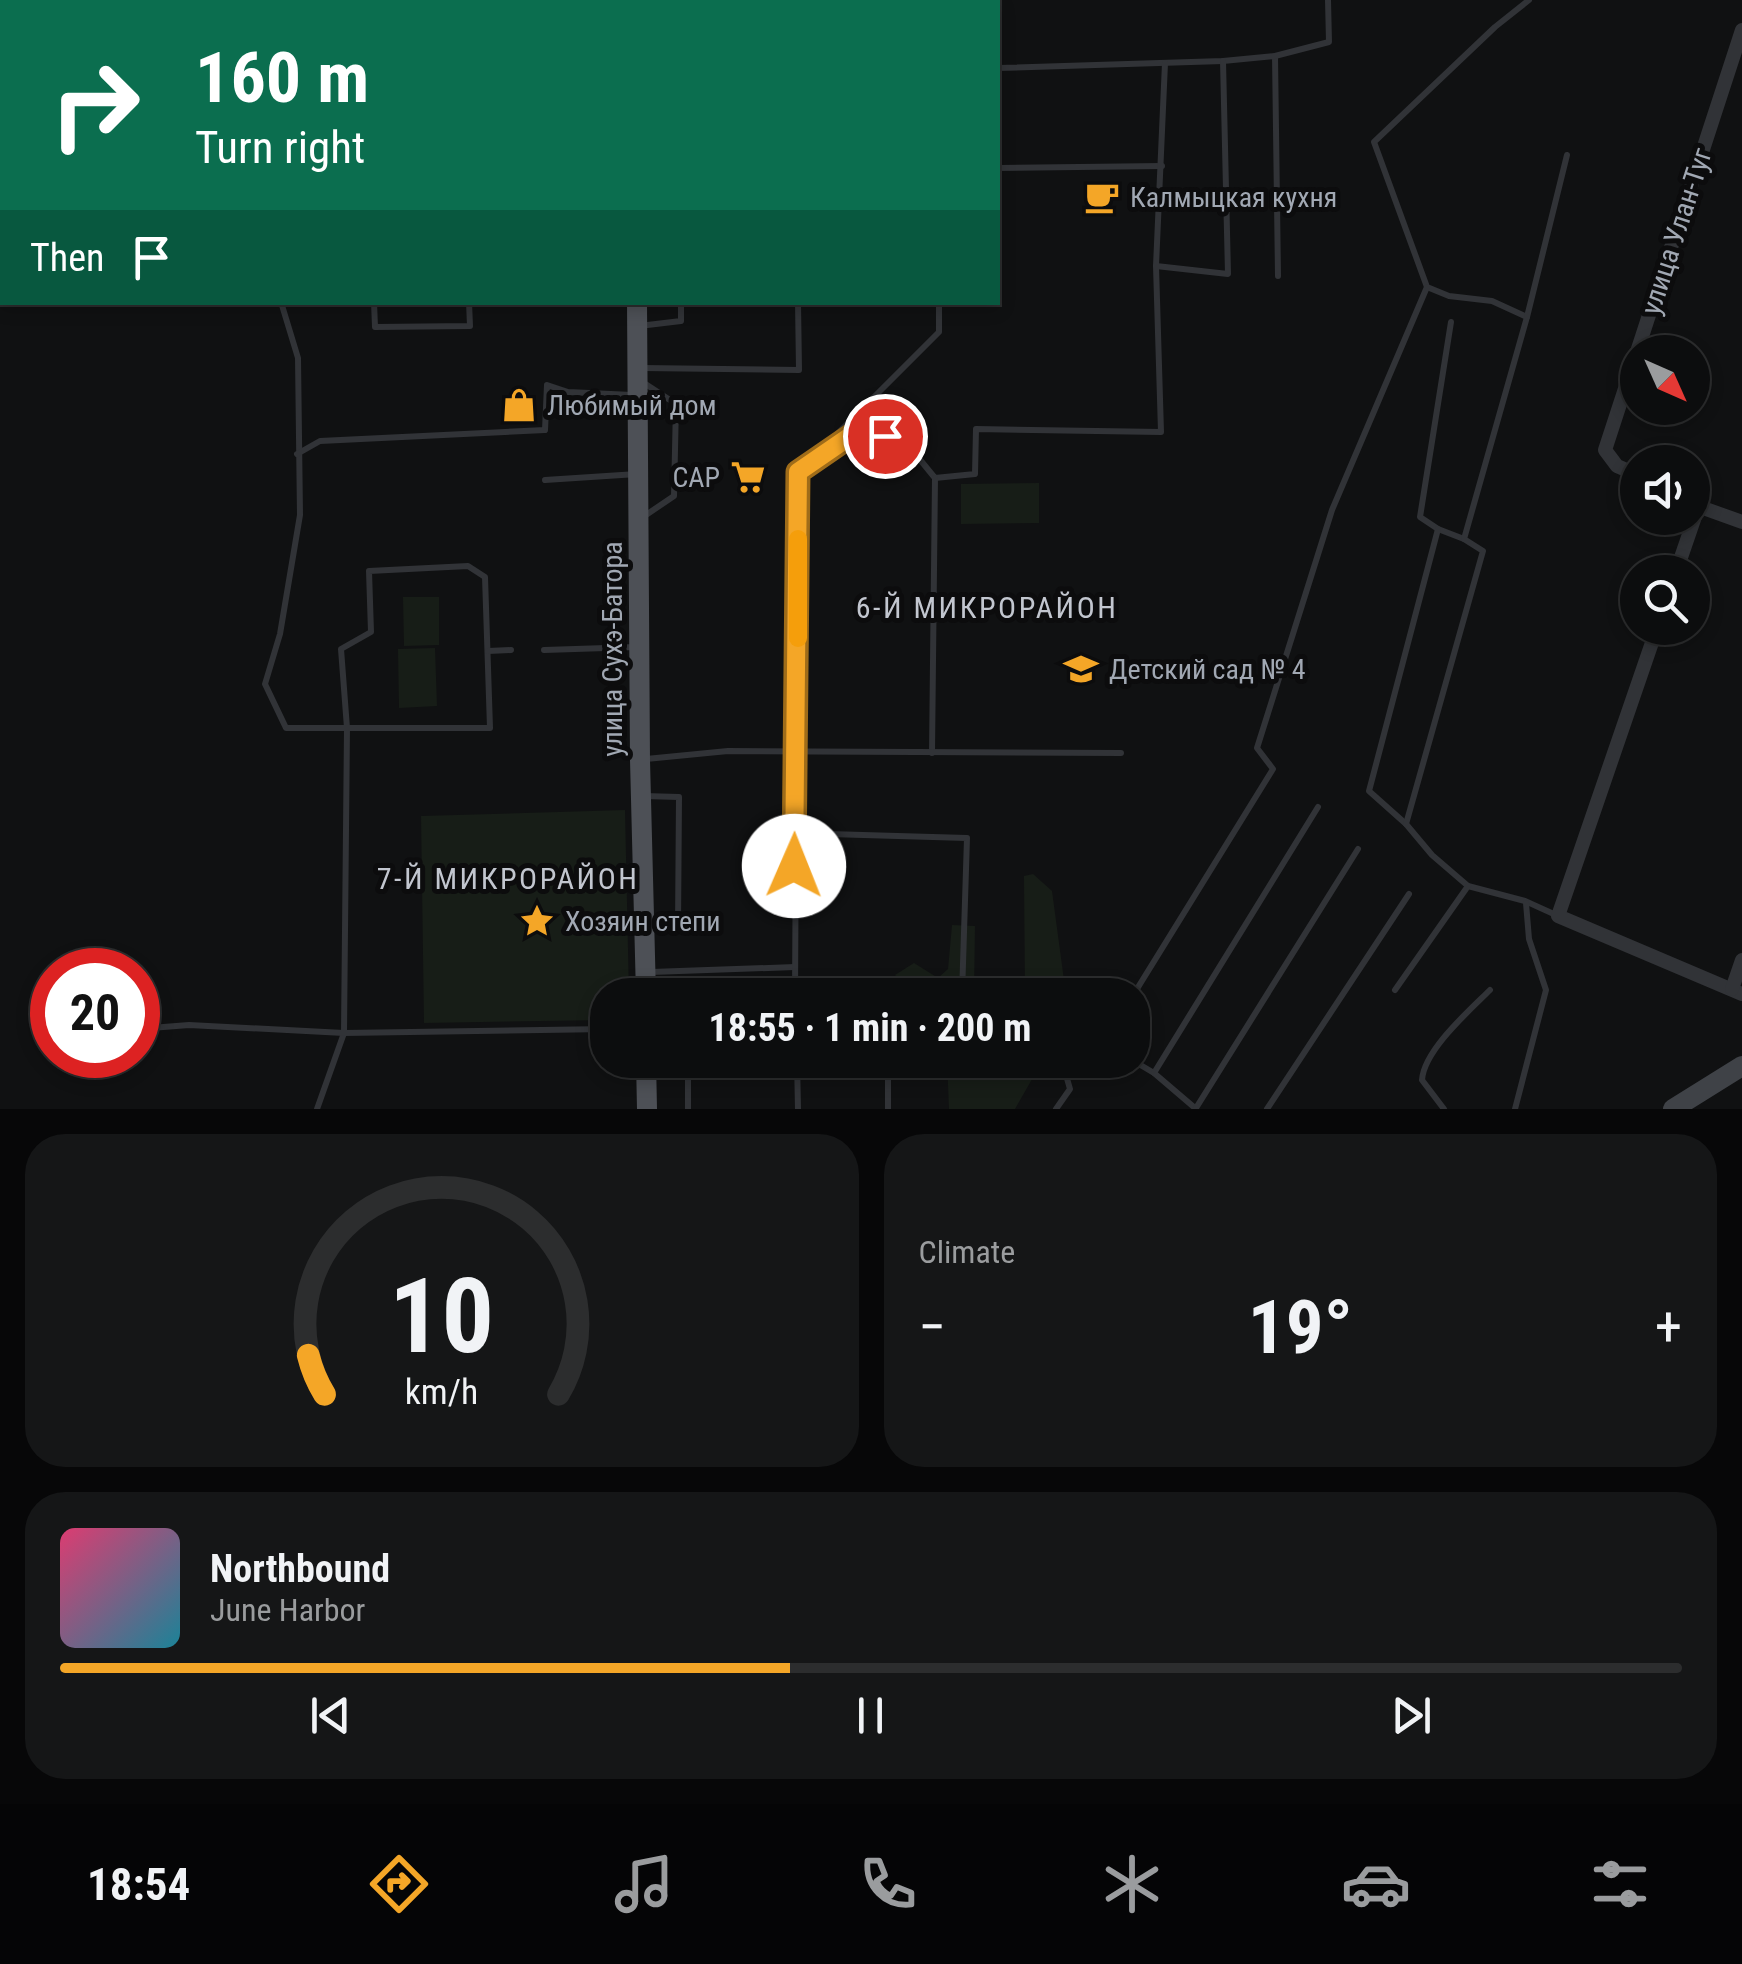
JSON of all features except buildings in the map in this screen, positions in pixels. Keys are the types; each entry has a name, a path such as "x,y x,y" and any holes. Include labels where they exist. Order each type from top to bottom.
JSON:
{"main road":[{"name":"улица Сухэ-Батора","path":"638,305 640,760 646,978"},
{"path":"1673,1109 1742,1066"},
{"path":"646,1078 647,1109"}],"street":[{"name":"улица Улан-Туг","path":"1620,467 1606,450 1742,30"},
{"path":"1710,511 1742,522"},
{"path":"1651,645 1558,916 1737,992 1742,960"}],"lane":[{"path":"1000,68 1275,56 1329,42 1328,0"},
{"path":"1143,978 1272,769 1258,748 1332,510 1427,287 1374,142 1495,27 1529,0"},
{"path":"1275,56 1278,276"},
{"path":"1156,266 1228,274 1223,60"},
{"path":"934,478 974,474 976,429 1160,432 1156,266 1166,63"},
{"path":"1464,539 1527,317 1567,155"},
{"path":"1000,168 1162,166"},
{"path":"1427,287 1449,296 1492,301 1527,317"},
{"path":"283,305 298,358 300,515 280,634 265,684 286,728 347,728 490,728 485,577 468,566 370,571 371,632 341,649 347,728 344,1033 317,1109"},
{"path":"374,305 375,327 470,326 469,305"},
{"path":"638,326 681,322 681,305"},
{"path":"298,454 320,441 545,430 547,386 568,392 638,381 799,370 798,305"},
{"path":"794,978 798,472 939,332 939,305"},
{"path":"1406,824 1483,551 1420,517 1451,322"},
{"path":"638,381 676,404 674,496 638,520"},
{"path":"798,472 862,428 908,444 934,478 932,753"},
{"path":"546,480 638,474"},
{"path":"1438,529 1369,790 1468,886 1526,902 1558,916"},
{"path":"544,650 639,647"},
{"path":"488,651 511,650"},
{"path":"640,760 728,751 1121,754"},
{"path":"641,796 679,797 678,927 645,924"},
{"path":"1154,1073 1318,807"},
{"path":"794,833 967,838 963,978"},
{"path":"1150,1071 1195,1108 1358,849"},
{"path":"1396,990 1468,886"},
{"path":"1267,1109 1409,894"},
{"path":"1514,1109 1546,990 1529,939 1526,902"},
{"path":"646,972 794,967"},
{"path":"1444,1109 1422,1080 1423,1069 1454,1025 1490,990"},
{"path":"160,1027 189,1024 344,1033 590,1029"},
{"path":"688,1078 688,1109"},
{"path":"797,1078 798,1109"},
{"path":"888,1078 888,1109"},
{"path":"1056,1109 1070,1088 1067,1078"}],"shaded area":[{"path":"1039,483 1039,523 961,524 961,484"},
{"path":"403,597 439,597 439,645 404,646"},
{"path":"435,648 437,706 399,708 398,649"},
{"path":"625,810 629,978 590,978 590,1020 424,1023 421,816"},
{"path":"1033,874 1052,891 1064,978 1025,978 1024,876"},
{"path":"952,925 975,926 974,978 938,978 948,969"},
{"path":"914,963 938,978 895,975"},
{"path":"948,1078 1033,1078 1015,1109 949,1109"}],"slow traffic":[{"path":"798,539 798,638"}],"place":[{"name":"Калмыцкая кухня","path":"1102,197"},
{"name":"Любимый дом","path":"519,405"},
{"name":"САР","path":"748,477"},
{"name":"Детский сад № 4","path":"1081,669"},
{"name":"Хозяин степи","path":"537,921"}],"district":[{"name":"6-Й МИКРОРАЙОН","path":"987,608"},
{"name":"7-Й МИКРОРАЙОН","path":"508,879"}],"route":[{"path":"794,866 798,472 862,428 885,436"}]}
